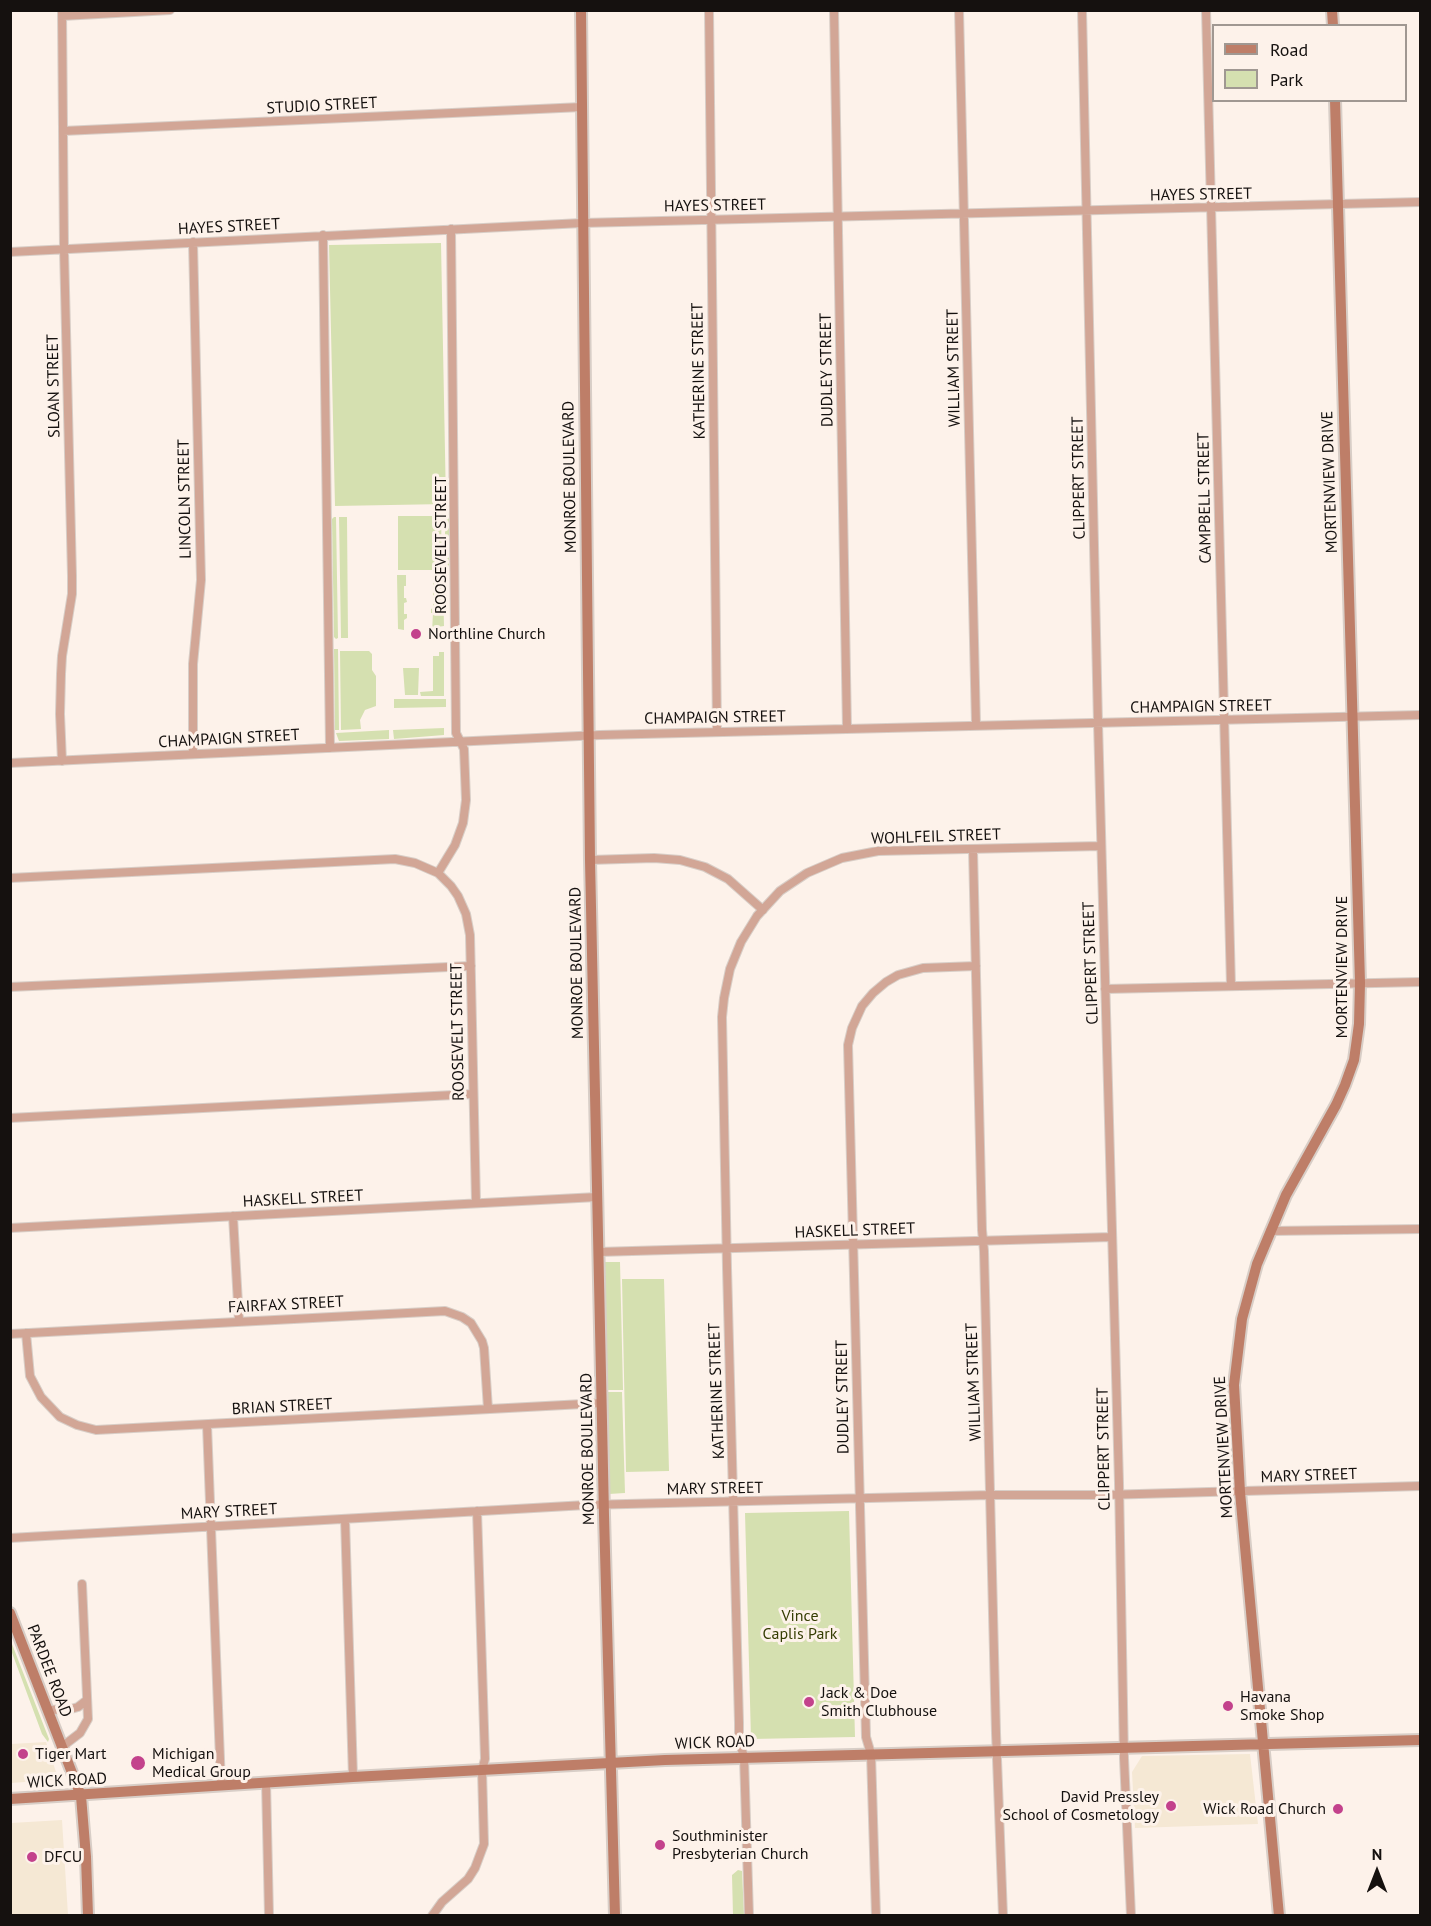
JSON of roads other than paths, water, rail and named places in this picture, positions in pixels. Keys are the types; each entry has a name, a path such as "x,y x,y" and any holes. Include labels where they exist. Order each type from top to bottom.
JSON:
{"street":[{"path":"62,13 170,10"},
{"name":"MONROE BOULEVARD","path":"581,10 590,860 603,1504 615,1916"},
{"name":"KATHERINE STREET","path":"709,10 717,732"},
{"name":"DUDLEY STREET","path":"834,10 847,729"},
{"name":"WILLIAM STREET","path":"959,10 976,725"},
{"name":"CLIPPERT STREET","path":"1082,10 1101,846 1113,1237 1123,1748 1131,1916"},
{"name":"CAMPBELL STREET","path":"1206,10 1231,986"},
{"name":"SLOAN STREET","path":"62,13 64,249 72,576 72,594 61,674 62,761"},
{"name":"MORTENVIEW DRIVE","path":"1279,1916 1240,1491 1234,1408 1235,1360 1246,1299 1257,1264 1286,1195 1336,1105 1350,1072 1357,1046 1360,984 1335,102"},
{"name":"STUDIO STREET","path":"63,131 582,107"},
{"name":"HAYES STREET","path":"10,252 582,223 1420,202"},
{"name":"ROOSEVELT STREET","path":"451,229 456,733 464,756 466,800 463,823 455,845 438,873 451,886 466,914 470,934 476,1203"},
{"path":"322,235 330,748"},
{"name":"LINCOLN STREET","path":"193,242 201,580 192,664 194,754"},
{"name":"CHAMPAIGN STREET","path":"10,763 588,735 1420,715"},
{"name":"WOHLFEIL STREET","path":"763,910 780,891 819,867 842,858 878,851 1101,846"},
{"name":"WILLIAM STREET","path":"973,849 982,1241 1003,1916"},
{"path":"590,860 654,858 680,860 705,867 728,879 763,910"},
{"path":"10,878 395,859 415,862 438,873"},
{"name":"KATHERINE STREET","path":"749,1916 744,1757 739,1740 722,1017 730,969 741,942 763,910"},
{"path":"10,987 471,966"},
{"name":"DUDLEY STREET","path":"876,1916 870,1754 866,1737 852,1245 849,1036 862,1006 873,993 898,975 923,968 975,966"},
{"path":"1105,989 1420,982"},
{"path":"10,1118 473,1094"},
{"name":"HASKELL STREET","path":"10,1228 597,1197"},
{"path":"233,1216 239,1321"},
{"path":"1270,1231 1420,1229"},
{"name":"HASKELL STREET","path":"598,1252 1113,1237"},
{"name":"FAIRFAX STREET","path":"10,1334 438,1310 453,1312 471,1323 482,1341 488,1409"},
{"name":"BRIAN STREET","path":"26,1333 28,1362 34,1385 49,1408 69,1422 85,1428 104,1431 602,1403"},
{"path":"207,1425 221,1785"},
{"name":"MARY STREET","path":"10,1538 603,1504 734,1503 1420,1486"},
{"path":"432,1916 442,1902 468,1879 480,1856 484,1835 482,1770 485,1757 477,1511"},
{"path":"345,1519 353,1777"},
{"path":"63,1746 80,1733 87,1723 89,1713 82,1584"},
{"name":"PARDEE ROAD","path":"10,1613 81,1796 88,1916"},
{"path":"49,1710 71,1709 87,1700"},
{"name":"WICK ROAD","path":"10,1799 610,1762 1420,1740"},
{"path":"266,1782 269,1916"}],"place":[{"name":"Northline Church","path":"416,634"},
{"name":"Jack & Doe Smith Clubhouse","path":"809,1702"},
{"name":"Havana Smoke Shop","path":"1228,1706"},
{"name":"Tiger Mart","path":"23,1754"},
{"name":"Michigan Medical Group","path":"138,1763"},
{"name":"David Pressley School of Cosmetology","path":"1171,1806"},
{"name":"Wick Road Church","path":"1338,1809"},
{"name":"Southminister Presbyterian Church","path":"660,1845"},
{"name":"DFCU","path":"32,1857"}],"park label":[{"name":"Vince Caplis Park","path":"800,1625"}]}
